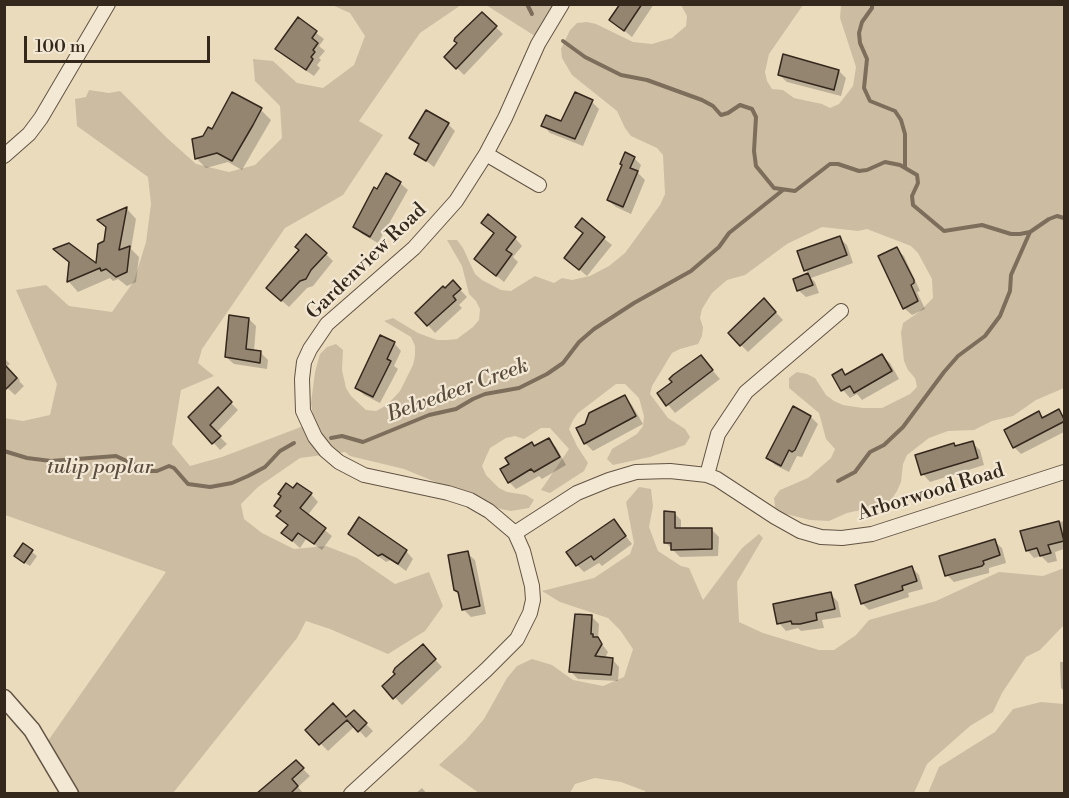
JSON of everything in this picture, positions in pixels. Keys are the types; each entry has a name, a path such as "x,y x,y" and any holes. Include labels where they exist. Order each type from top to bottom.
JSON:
{"street":[{"path":"4,156 29,134 41,118 108,4"},
{"name":"Gardenview Road","path":"351,794 517,639 530,613 533,600 528,568 515,533 489,511 470,500 448,493 364,475 344,466 326,451 315,436 303,411 301,395 304,362 327,324 393,269 436,225 461,192 486,154 538,44 562,4"},
{"path":"486,154 539,185"},
{"path":"706,475 718,434 746,393 841,311"},
{"name":"Arborwood Road","path":"515,533 577,493 636,472 670,471 706,475 717,479 775,518 800,531 821,537 842,538 872,534 1065,472"},
{"path":"4,699 32,730 70,794"}],"green space":[{"name":"tulip poplar","path":"332,5 461,5 420,33 359,121 383,135 343,195 285,228 202,349 198,363 214,376 181,390 172,444 190,466 222,457 314,422 311,403 320,354 327,347 336,344 343,350 342,370 346,388 351,396 366,410 376,411 387,405 400,391 413,365 415,346 411,337 384,321 393,318 418,333 437,340 447,340 457,339 479,320 480,309 469,294 462,266 447,240 457,240 475,274 482,280 501,290 511,291 535,276 554,283 562,278 572,280 590,276 609,266 625,253 660,205 665,194 663,155 657,148 631,136 617,111 572,75 562,58 561,49 570,30 577,23 587,22 633,42 652,44 672,38 686,26 687,16 681,5 803,5 769,54 765,72 767,81 772,89 783,90 794,98 830,108 839,104 853,86 856,67 840,18 841,5 1064,5 1064,388 1036,400 1013,416 992,421 974,430 948,431 929,438 907,455 897,491 884,505 847,513 829,521 810,520 782,513 775,507 774,498 780,490 808,478 831,458 835,449 826,439 819,413 789,388 789,378 797,372 807,374 815,378 826,395 834,401 863,408 882,408 910,394 917,387 915,378 904,361 901,333 903,323 933,298 932,279 918,253 911,246 867,229 858,231 822,227 787,244 745,275 727,280 712,293 702,309 700,318 703,327 702,336 698,344 672,353 652,386 650,394 668,418 685,429 690,437 685,445 650,457 613,465 607,459 612,449 637,434 643,426 644,416 639,398 625,384 616,384 578,413 573,420 569,429 588,463 584,471 550,493 541,490 569,449 550,428 541,428 524,439 515,436 506,438 490,448 482,466 486,475 499,488 507,492 526,495 534,500 529,508 511,511 501,509 404,469 350,456 345,452 300,458 258,487 241,504 244,519 262,533 294,549 326,546 357,558 395,584 429,572 443,606 425,631 388,654 306,621 297,638 173,793 78,793 43,748 166,572 5,515 4,418 23,421 50,415 57,384 16,290 46,285 69,306 112,312 134,281 146,242 151,204 148,177 77,126 75,99 86,97 89,90 109,93 120,91 196,164 229,172 255,165 282,138 280,106 255,81 253,59 273,61 297,83 323,88 354,65 365,36 350,13"},
{"path":"486,5 562,5 538,38"},
{"path":"639,487 651,489 653,506 649,527 658,551 681,566 689,568 703,600 742,548 759,534 763,538 737,582 739,622 763,633 819,650 834,650 856,635 869,620 936,601 999,572 1043,576 1064,568 1064,625 1040,650 1026,657 1002,693 993,712 970,726 927,764 914,793 646,794 645,791 621,782 595,778 575,784 570,793 479,793 439,765 465,741 484,719 507,678 517,666 532,659 552,665 573,680 603,686 624,677 633,649 620,630 608,618 560,602 542,591 594,578 630,554 634,543 626,502"},
{"path":"1041,702 1064,704 1064,793 928,793 939,767 995,732 1013,709"}],"building":[{"path":"620,4 642,4 624,31 609,20"},
{"path":"482,12 497,26 456,69 444,57 457,43 454,41 455,38"},
{"path":"298,17 317,31 312,38 318,43 313,50 315,52 311,57 313,59 306,70 275,49"},
{"path":"783,54 839,70 834,90 778,75"},
{"path":"232,92 262,108 253,125 232,161 217,153 195,159 192,139 203,136 208,127 212,129"},
{"path":"575,92 593,100 575,139 541,126 546,115 561,121"},
{"path":"426,110 449,123 426,161 414,154 419,144 409,138"},
{"path":"625,152 635,157 630,168 638,171 623,207 607,200"},
{"path":"386,173 401,182 370,237 353,227 374,187 377,189"},
{"path":"127,207 119,250 130,246 127,272 116,277 106,269 101,271 100,268 67,282 69,262 53,249 69,243 96,263 98,244 104,241 106,227 97,220"},
{"path":"488,214 516,237 506,250 512,254 496,276 474,259 494,233 481,223"},
{"path":"582,218 605,237 579,270 564,258 583,233 575,227"},
{"path":"306,234 327,253 306,279 300,281 281,301 266,288 299,250 295,247"},
{"path":"840,236 847,255 804,271 797,251"},
{"path":"897,247 914,280 911,285 918,301 903,309 878,256"},
{"path":"808,273 813,285 797,291 793,279"},
{"path":"453,280 461,289 453,296 456,300 427,326 415,313 443,286 445,288"},
{"path":"764,298 776,312 740,346 728,333"},
{"path":"229,315 249,318 246,349 261,351 260,363 225,357"},
{"path":"380,335 395,342 387,359 391,361 373,397 355,388"},
{"path":"882,354 892,371 854,393 850,386 841,391 832,375 842,369 845,375"},
{"path":"701,355 713,370 666,406 657,393 672,382 669,379 673,375"},
{"path":"4,364 17,378 4,391"},
{"path":"218,387 232,402 210,425 221,436 212,444 188,417"},
{"path":"625,395 636,416 584,444 576,428 585,424 589,413"},
{"path":"793,406 811,416 795,450 792,452 789,450 781,466 766,458"},
{"path":"1059,409 1065,421 1013,448 1004,430 1039,411 1042,418"},
{"path":"549,438 560,457 534,472 531,469 508,483 500,469 509,464 505,458 532,442 534,446"},
{"path":"973,441 978,458 921,475 915,455 954,443 955,446"},
{"path":"286,483 293,488 297,483 312,493 300,508 326,528 314,544 298,533 292,541 281,533 288,525 276,516 281,511 274,506 281,496 278,494"},
{"path":"664,511 675,512 675,528 712,528 712,549 671,550 671,543 664,543"},
{"path":"359,517 407,550 398,564 382,554 378,556 348,534"},
{"path":"614,519 626,536 594,560 591,556 576,566 566,552"},
{"path":"1059,521 1064,541 1048,545 1051,553 1040,556 1037,548 1026,551 1020,531"},
{"path":"995,539 1000,555 983,561 982,566 945,576 939,556"},
{"path":"23,543 33,550 24,563 14,556"},
{"path":"468,551 480,606 462,610 458,592 454,590 448,555"},
{"path":"912,566 917,581 902,586 903,590 861,604 855,585"},
{"path":"831,592 835,609 816,613 817,620 800,624 792,624 791,621 777,624 773,604"},
{"path":"575,614 592,615 591,634 593,637 598,637 602,644 595,656 613,658 611,675 569,672"},
{"path":"423,644 436,659 393,699 382,686 395,674 393,672 395,668"},
{"path":"333,703 346,717 354,710 367,723 358,732 347,720 319,745 305,730"},
{"path":"296,760 304,768 292,779 298,786 290,794 256,794"}],"waterway":[{"path":"527,4 532,14"},
{"path":"872,4 859,33 860,43 867,59 864,88 870,101 895,111 901,120 905,134 905,167"},
{"path":"563,41 585,57 621,75 647,80 702,100 713,106 721,115 740,105 752,109 756,117 754,151 756,166 774,188 795,191 830,164 838,164 859,171 885,162 900,165 917,175 918,183 912,196 913,205 944,231 982,225 1011,234 1020,234 1030,232 1057,216 1064,218"},
{"name":"Belvedeer Creek","path":"331,438 342,436 363,442 429,415 456,409 485,394 519,388 547,374 563,363 579,342 594,329 691,271 719,247 729,233 783,190"},
{"path":"838,481 855,472 870,452 884,445 903,427 958,356 985,336 1000,316 1010,291 1011,275 1030,232"},
{"name":"Belvedeer Creek","path":"4,451 27,458 51,461 116,456 148,471 157,471 169,466 174,468 188,484 210,487 232,483 248,476 265,467 280,451 294,443"}]}
